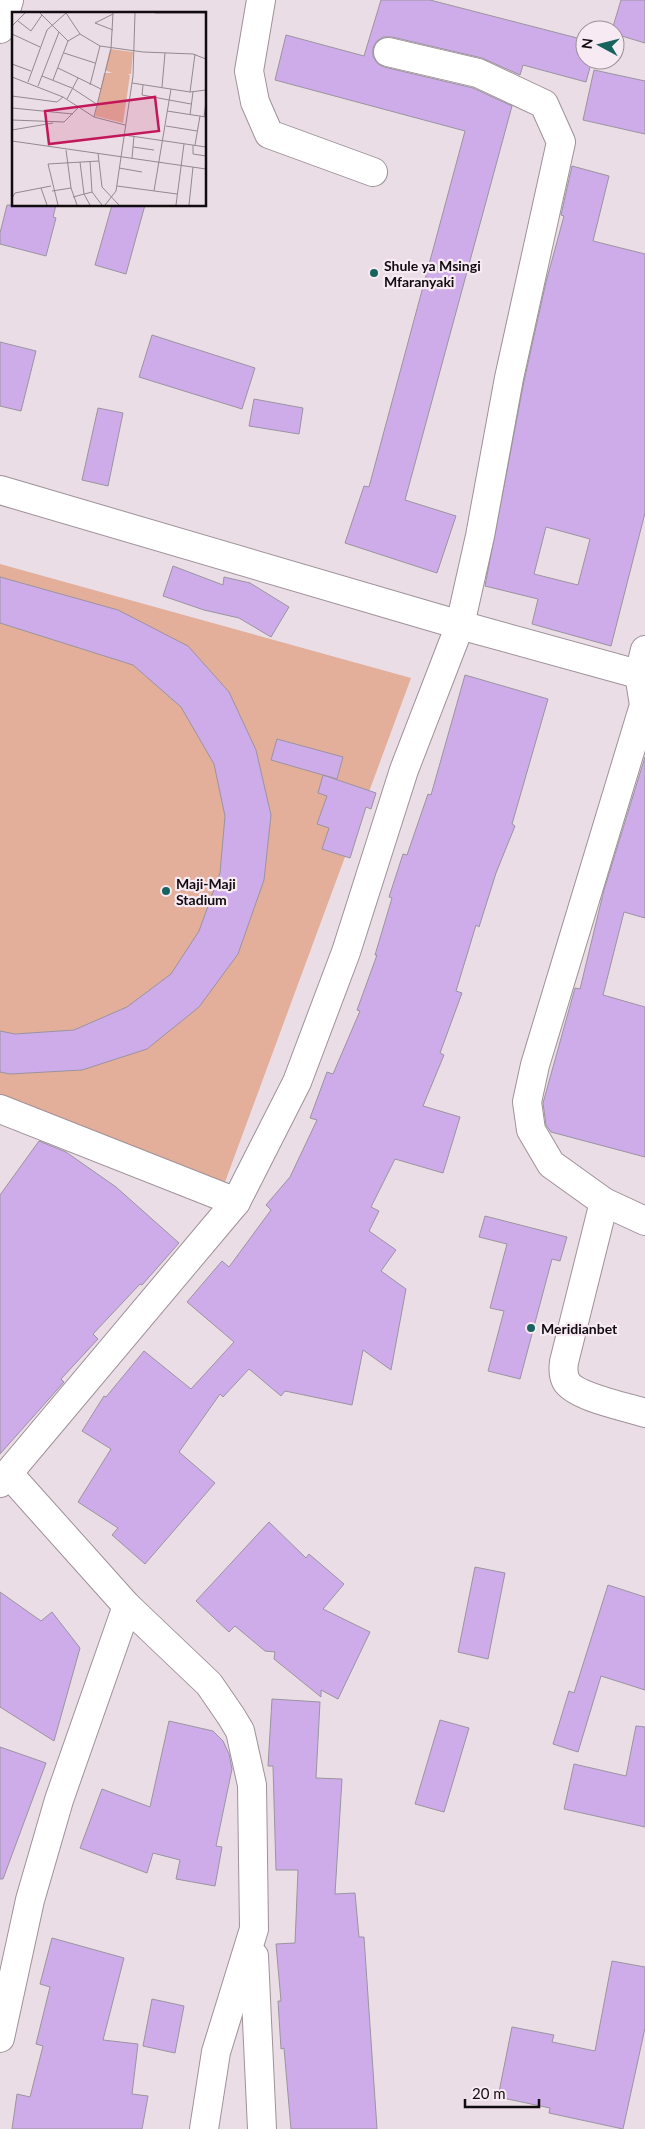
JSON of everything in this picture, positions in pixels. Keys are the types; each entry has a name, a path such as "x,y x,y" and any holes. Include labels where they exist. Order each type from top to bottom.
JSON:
{"street":[{"path":"0,30 9,0"},
{"path":"261,0 249,72 255,102 269,134 373,172"},
{"path":"262,2129 256,2024 252,1785 240,1731 209,1684 127,1606 4,1478 236,1202 297,1082 346,952 404,770 460,625 480,536 509,378 561,142 544,104 478,73 388,52"},
{"path":"0,490 460,625 643,666 644,705 540,1046 527,1102 530,1130 551,1164 604,1202 645,1221"},
{"path":"4,1117 236,1202"},
{"path":"604,1202 570,1336 563,1372 567,1382 578,1392 645,1413"},
{"path":"0,2038 32,1891 59,1800 127,1606"},
{"path":"204,2129 216,2052 254,1928"}],"shaded area":[{"name":"Maji-Maji Stadium","path":"0,564 411,678 225,1182 0,1103"}],"building":[{"path":"381,0 430,0 575,37 575,70 589,70 586,82 523,65 520,75 482,58 392,37 383,37 376,42 373,48 373,57 378,64 384,67 473,88 512,106 405,500 456,516 437,573 345,543 364,486 369,487 465,131 275,80 286,35 364,56"},
{"path":"621,0 645,0 645,43 625,37 625,20 615,20"},
{"path":"594,70 645,81 645,134 583,120"},
{"path":"572,166 609,176 593,241 645,254 645,513 611,646 532,624 538,599 485,586 524,381 546,282 564,216 561,215","holes":["546,527 590,539 578,585 534,574"]},
{"path":"7,205 56,206 53,217 56,218 46,256 0,244 0,233"},
{"path":"112,206 145,206 126,274 95,265"},
{"path":"152,335 255,368 242,409 139,377"},
{"path":"0,342 36,351 21,411 0,406"},
{"path":"254,399 303,408 299,434 249,426"},
{"path":"98,408 123,413 108,486 82,480"},
{"path":"173,566 223,585 224,577 250,583 289,607 271,637 239,618 204,610 163,596"},
{"path":"0,577 118,610 188,646 229,692 256,750 271,815 264,880 238,954 199,1007 147,1049 82,1070 10,1074 0,1072 0,1031 15,1034 74,1030 127,1007 171,974 199,931 220,873 225,816 214,764 181,707 133,665 0,623"},
{"path":"465,675 548,699 512,824 515,826 496,873 479,927 476,925 456,991 462,993 440,1053 444,1055 423,1106 460,1117 443,1173 395,1159 371,1207 379,1211 369,1231 396,1250 381,1271 406,1289 391,1370 363,1350 352,1405 285,1391 281,1396 249,1369 223,1397 220,1394 179,1452 215,1483 145,1564 112,1535 118,1528 78,1502 111,1449 82,1431 104,1396 106,1397 144,1351 191,1389 234,1342 187,1302 222,1261 229,1267 271,1210 266,1205 290,1177 317,1120 310,1118 327,1072 333,1074 360,1011 357,1010 377,955 375,955 392,898 389,897 403,854 407,855 428,794 431,795"},
{"path":"277,739 343,757 337,779 271,760"},
{"path":"645,757 645,918 624,912 603,995 645,1007 645,1157 551,1132 546,1125 543,1103 575,988 580,989 604,890"},
{"path":"323,775 376,793 371,809 366,807 350,858 322,849 329,828 317,824 327,796 318,793"},
{"path":"39,1141 66,1152 116,1187 179,1243 142,1285 140,1284 93,1334 98,1339 61,1379 64,1382 0,1454 0,1195"},
{"path":"485,1216 567,1237 560,1261 552,1259 520,1379 488,1371 504,1311 490,1308 507,1244 479,1237"},
{"path":"269,1522 306,1558 309,1554 344,1584 323,1609 370,1632 338,1699 321,1690 321,1697 274,1659 275,1652 265,1651 235,1626 229,1632 196,1601"},
{"path":"475,1567 505,1573 488,1659 458,1652"},
{"path":"608,1585 645,1597 645,1690 601,1676 578,1752 553,1744 569,1691 574,1693"},
{"path":"0,1592 41,1621 52,1612 80,1648 54,1741 0,1707"},
{"path":"272,1699 320,1702 316,1778 342,1779 335,1894 355,1893 359,1937 364,1937 377,2129 291,2129 284,2048 281,2049 278,2001 281,2001 276,1944 295,1943 298,1870 276,1870 273,1766 268,1766"},
{"path":"440,1720 469,1728 444,1812 415,1804"},
{"path":"169,1721 213,1731 223,1741 229,1754 232,1769 216,1846 222,1847 215,1886 176,1879 180,1860 153,1853 147,1873 80,1848 102,1789 150,1807"},
{"path":"636,1726 645,1727 645,1827 564,1809 574,1764 626,1776"},
{"path":"0,1747 46,1763 3,1879 0,1879"},
{"path":"52,1938 124,1958 103,2040 138,2044 132,2094 148,2096 142,2129 12,2129 17,2094 30,2097 43,2046 36,2044 50,1987 40,1984"},
{"path":"612,1961 645,1967 645,2028 623,2129 549,2113 550,2108 498,2097 512,2027 554,2035 552,2042 595,2051"},
{"path":"152,1999 184,2006 175,2053 143,2046"}],"place":[{"name":"Shule ya Msingi Mfaranyaki","path":"374,273"},
{"name":"Maji-Maji Stadium","path":"166,891"},
{"name":"Meridianbet","path":"531,1328"}]}
